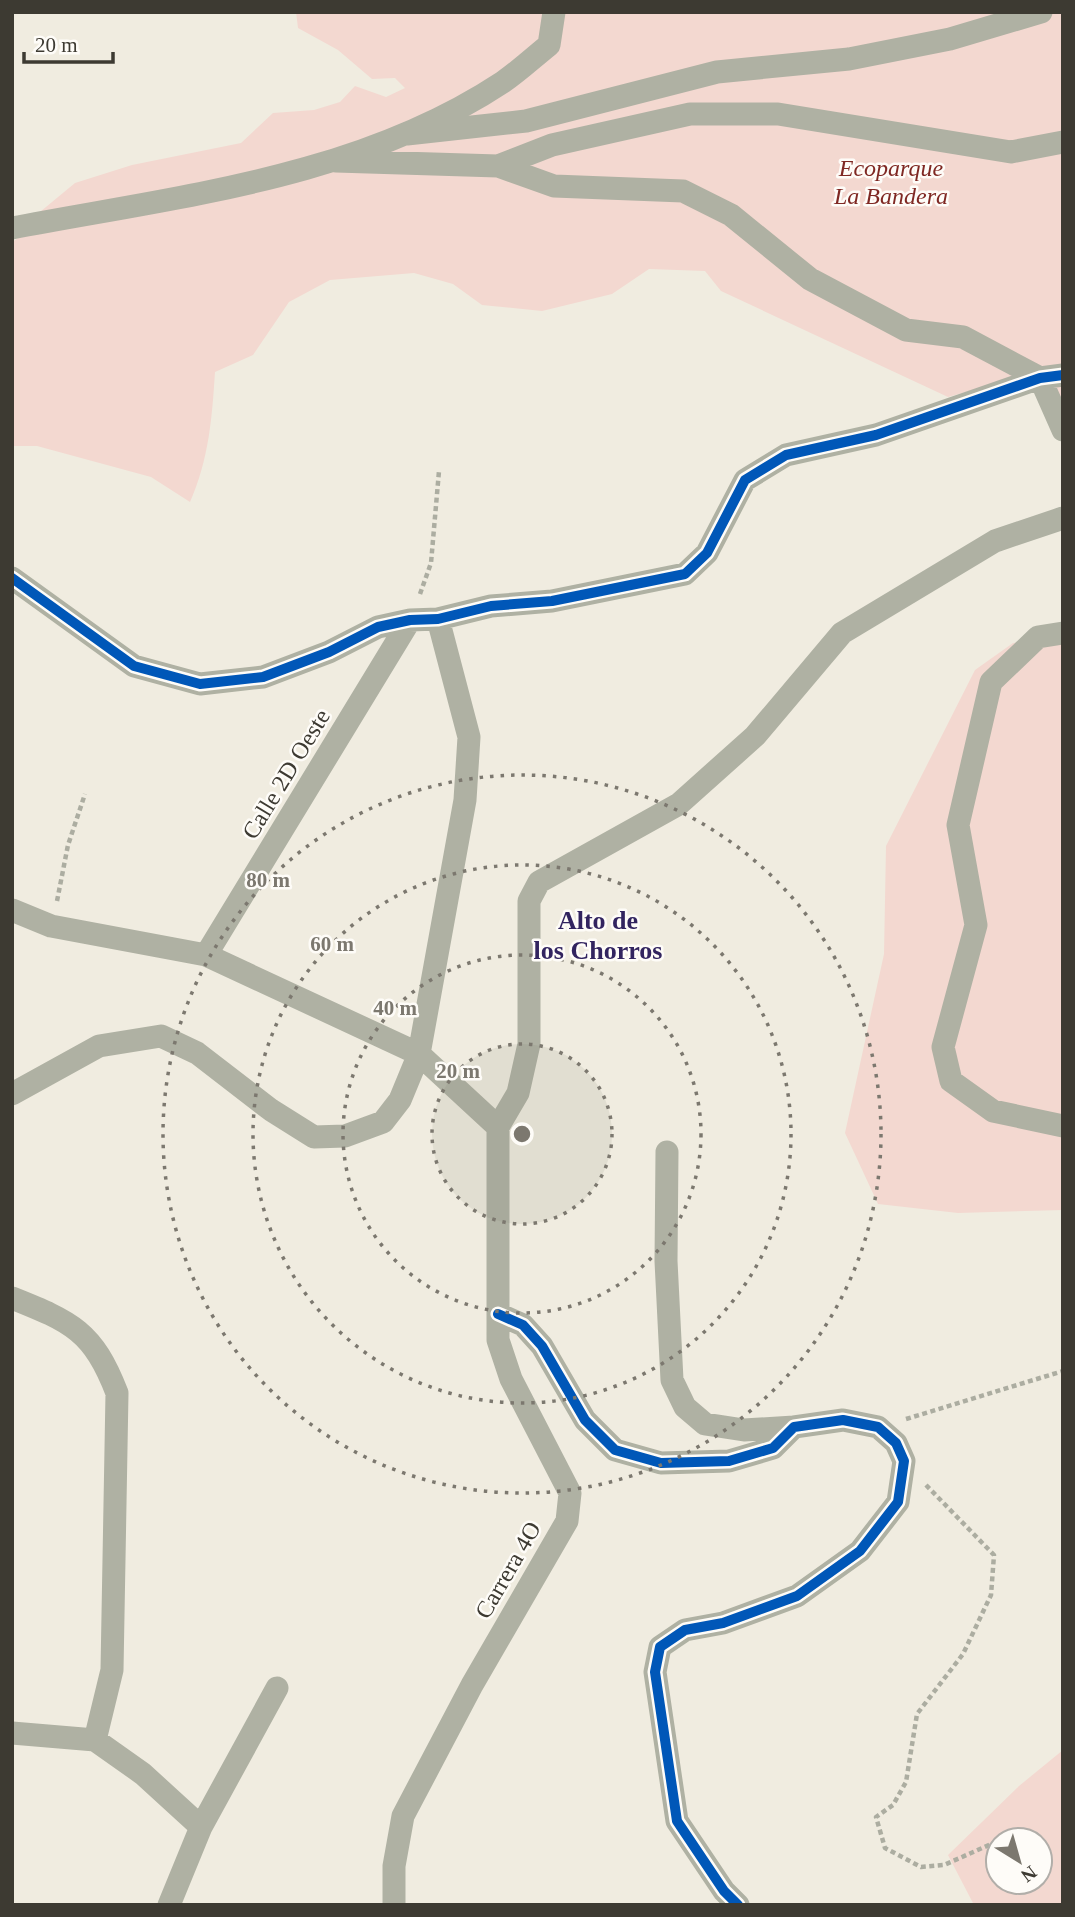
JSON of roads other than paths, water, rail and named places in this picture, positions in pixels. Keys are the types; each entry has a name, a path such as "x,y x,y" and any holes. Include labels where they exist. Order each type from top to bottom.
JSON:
{"street":[{"path":"12,228 279,177 336,161 407,134 503,82 549,45 554,12"},
{"path":"407,134 526,121 717,72 849,59 950,39 1041,12"},
{"path":"498,166 552,145 690,114 778,114 1011,152 1063,142"},
{"path":"336,161 498,166 554,186 683,191 731,215 810,279 906,330 962,337 1040,378 1063,430"},
{"path":"12,579 134,666 200,684 263,677 329,652 378,627 410,620 438,619 491,606 552,601 685,574 708,554 745,480 786,455 876,435 1040,378 1063,375"},
{"path":"12,910 51,926 206,955 419,1054 498,1127 519,1093 529,1044 529,901 539,882 679,804 755,736 842,634 995,541 1063,518"},
{"path":"12,1094 99,1045 161,1036 197,1053 271,1110 314,1137 345,1136 383,1122 400,1100 419,1054 465,800 469,737 457,679 438,619"},
{"name":"Calle 2D Oeste","path":"206,955 410,620"},
{"path":"1063,634 1038,637 991,682 958,825 976,925 943,1047 951,1082 993,1111 1063,1126"},
{"name":"Carrera 4O","path":"394,1905 394,1866 402,1816 472,1685 566,1521 570,1493 510,1379 498,1340 498,1127"},
{"path":"667,1152 666,1261 672,1380 685,1407 705,1424 744,1430 843,1420 878,1427 896,1443 904,1461 898,1502 860,1551 797,1596 723,1623 685,1630 660,1647 655,1672 677,1821 724,1891 738,1905"},
{"path":"12,1298 55,1315 84,1334 105,1361 117,1393 112,1670 95,1740"},
{"path":"498,1314 523,1325 542,1346 585,1420 615,1450 661,1464 729,1461 773,1448 794,1427"},
{"path":"169,1905 201,1827 277,1688"},
{"path":"12,1733 95,1740 143,1774 201,1827"}],"district":[{"name":"Alto de los Chorros","path":"598,934"}],"park label":[{"name":"Ecoparque La Bandera","path":"891,182"}]}
